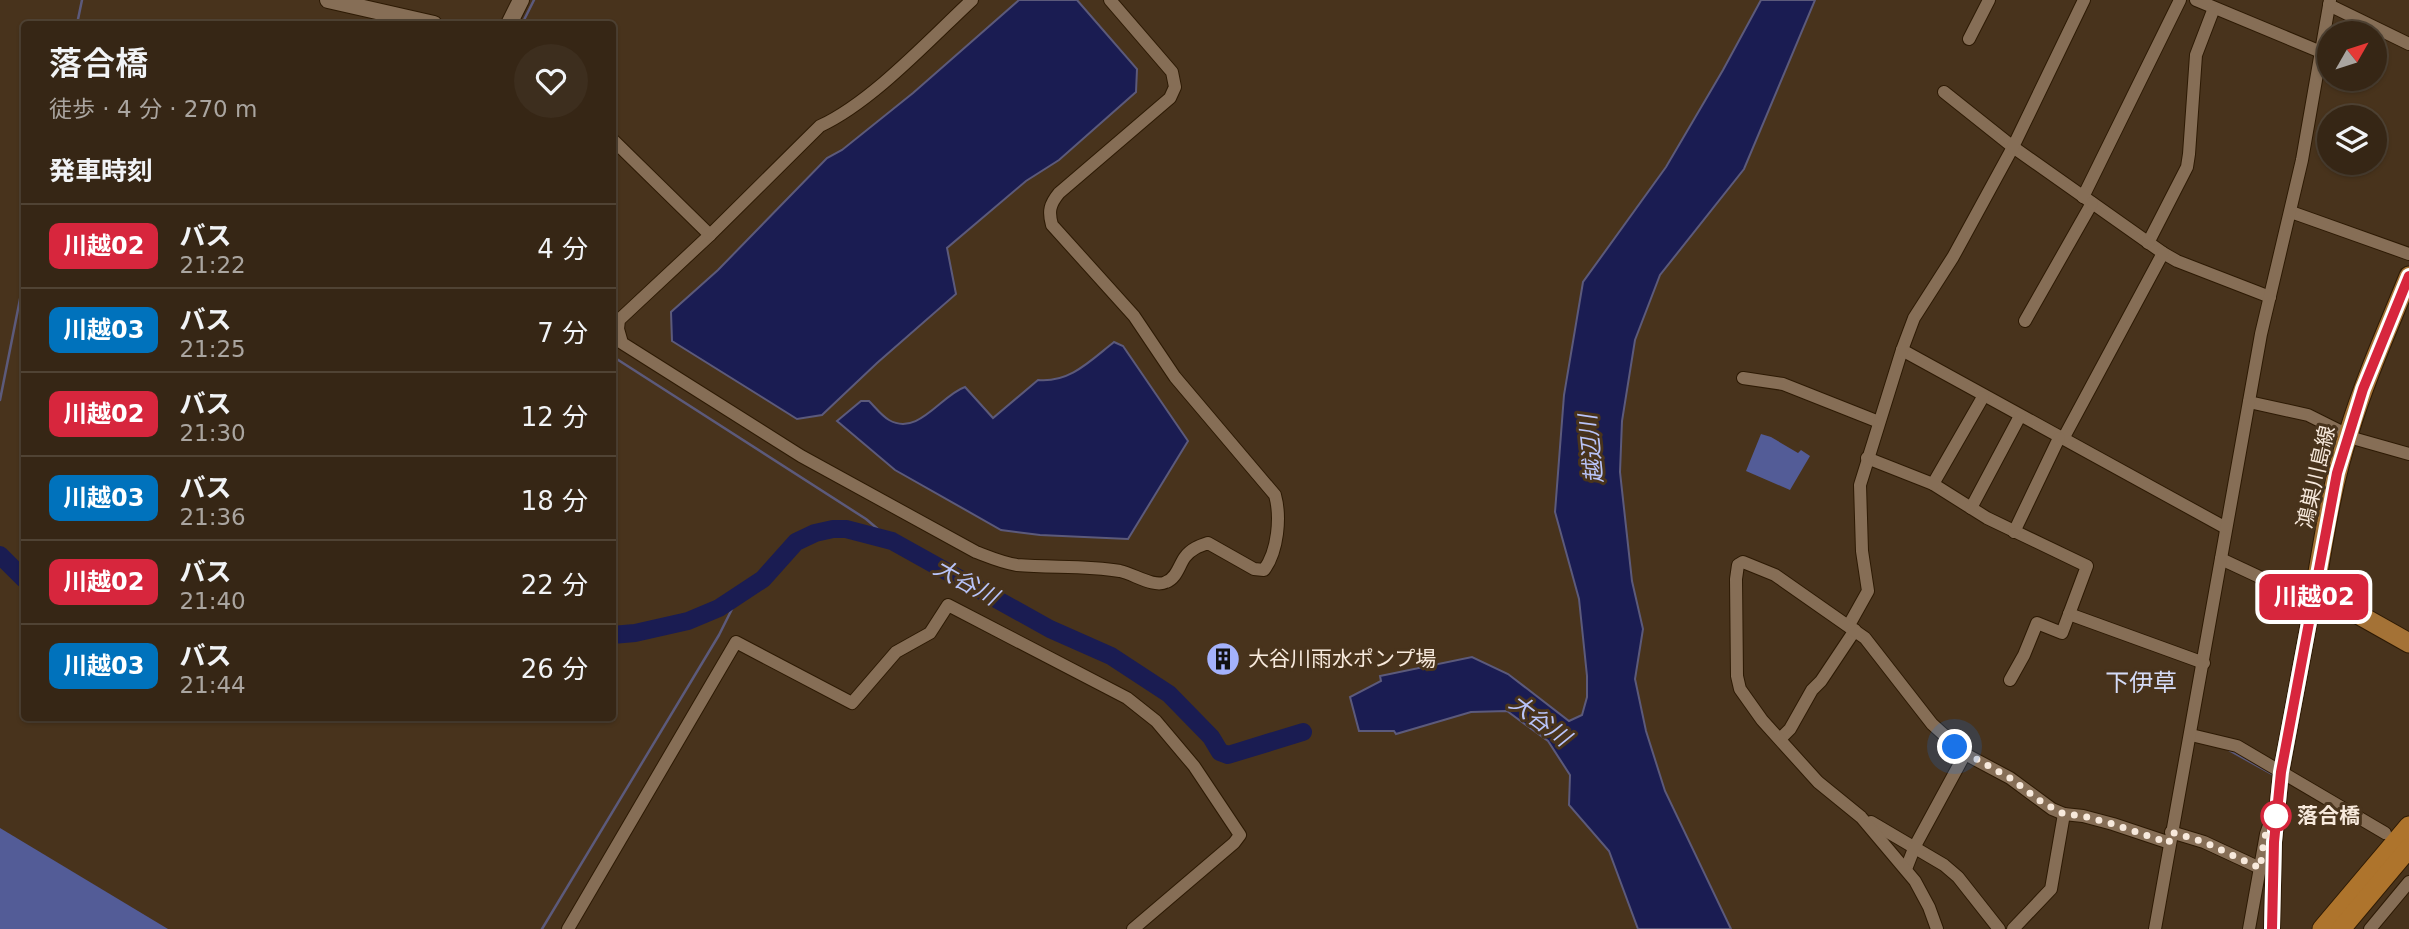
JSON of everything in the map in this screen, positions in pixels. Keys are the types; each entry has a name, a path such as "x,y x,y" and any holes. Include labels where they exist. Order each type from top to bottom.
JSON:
{"highway":[{"path":"2322,929 2409,826"},
{"path":"2341,929 2409,848"}],"main road":[{"name":"鴻巣川島線","path":"2314,596 2337,473 2348,434 2363,389 2409,276"},
{"path":"2314,596 2409,643"}],"street":[{"path":"328,0 421,21"},
{"path":"510,21 521,0"},
{"path":"972,0 883,82 839,117 820,126 619,320 618,330 622,342 801,456 976,552 1015,565 1108,569 1134,574 1154,584 1167,582 1179,571 1185,557 1196,547 1208,543 1254,569 1265,570 1274,548 1277,526 1278,505 1275,495 1175,377 1134,316 1052,225 1049,209 1059,193 1170,98 1175,87 1172,72 1110,0"},
{"path":"1969,39 1989,0"},
{"path":"1780,739 1790,729 1812,690 1821,681 1852,628 1868,591 1862,551 1860,485 1914,318 1953,257 2013,147 2084,0"},
{"path":"2025,321 2087,200 2180,0"},
{"path":"2196,0 2317,50"},
{"path":"2326,21 2329,2 2409,44"},
{"path":"2148,243 2187,167 2196,55 2214,8"},
{"path":"2155,929 2204,663 2225,528 2317,73"},
{"path":"1944,92 2013,147 2163,253 2270,297"},
{"path":"616,143 710,235"},
{"path":"2291,212 2409,254"},
{"path":"2014,532 2061,439 2163,253"},
{"path":"1902,351 2225,528"},
{"path":"1743,379 1783,384 1879,422"},
{"path":"1933,484 1983,397"},
{"path":"2249,402 2308,415 2357,439 2409,454"},
{"path":"1971,508 2020,416"},
{"path":"1867,458 1933,484 2014,532 2087,566 2062,633 2037,623 2010,680"},
{"path":"2221,559 2314,596 2281,772 2277,804 2272,929"},
{"path":"1937,929 1923,894 1906,869 1861,817 1818,782 1749,703 1740,689 1737,676 1736,579 1738,565 1742,562 1775,575 1852,628 1872,647 1932,724 1965,754 2010,778 2043,803 2064,814 2204,842 2260,868"},
{"path":"568,929 736,642 852,704 896,652 930,634 948,605 1127,698 1156,721 1194,766 1240,835 1133,929"},
{"path":"2069,614 2204,663"},
{"path":"2191,735 2237,746 2385,833"},
{"path":"1906,869 1915,846 1965,754"},
{"path":"2249,929 2266,834 2277,804"},
{"path":"2013,929 2051,889 2064,814"},
{"path":"1861,817 1915,846 1958,877 1997,929"},
{"path":"2370,929 2409,882"}],"shaded area":[{"path":"1761,434 1798,453 1801,450 1810,456 1790,490 1746,471"},
{"path":"0,828 168,929 0,929"}],"water":[{"path":"1019,0 1077,0 1137,69 1136,92 1059,160 1026,181 947,248 956,294 822,415 797,419 672,341 671,312 718,270 827,158 842,150 913,93"},
{"name":"越辺川","path":"1761,0 1815,0 1744,169 1660,275 1635,340 1622,421 1620,472 1632,581 1643,629 1635,679 1646,731 1665,791 1731,929 1638,929 1609,851 1569,805 1570,775 1548,741 1507,711 1471,712 1396,734 1394,731 1359,731 1350,697 1381,681 1380,676 1472,657 1508,674 1569,721 1582,715 1587,697 1587,676 1579,599 1555,512 1564,395 1583,282 1666,167"},
{"path":"1114,342 1123,346 1188,441 1128,539 1040,535 1001,530 895,470 837,421 861,401 869,401 889,420 900,424 910,423 965,387 993,418 1038,380 1050,380 1070,374"}],"waterway":[{"path":"78,21 82,0"},
{"path":"524,21 534,0"},
{"path":"0,400 21,294"},
{"path":"616,359 866,519 892,541"},
{"name":"大谷川","path":"616,635 688,621 719,608 763,579 796,542 815,533 846,529 892,541 1050,629 1111,656 1169,694 1211,737 1220,752 1228,755 1303,732"},
{"name":"大谷川","path":"0,555 21,576"},
{"path":"542,929 719,635 738,597"},
{"path":"2227,749 2272,774"}],"bus line":[{"name":"川越02","path":"2272,929 2274,842 2281,772 2337,473 2363,389 2409,276"}],"place":[{"name":"大谷川雨水ポンプ場","path":"1223,659"},
{"name":"落合橋","path":"2276,816"}],"district":[{"name":"下伊草","path":"2141,683"}],"route":[{"path":"1955,747 2010,778 2043,803 2064,814 2113,824 2169,843 2171,832 2204,842 2260,868 2266,834 2276,816"}]}
